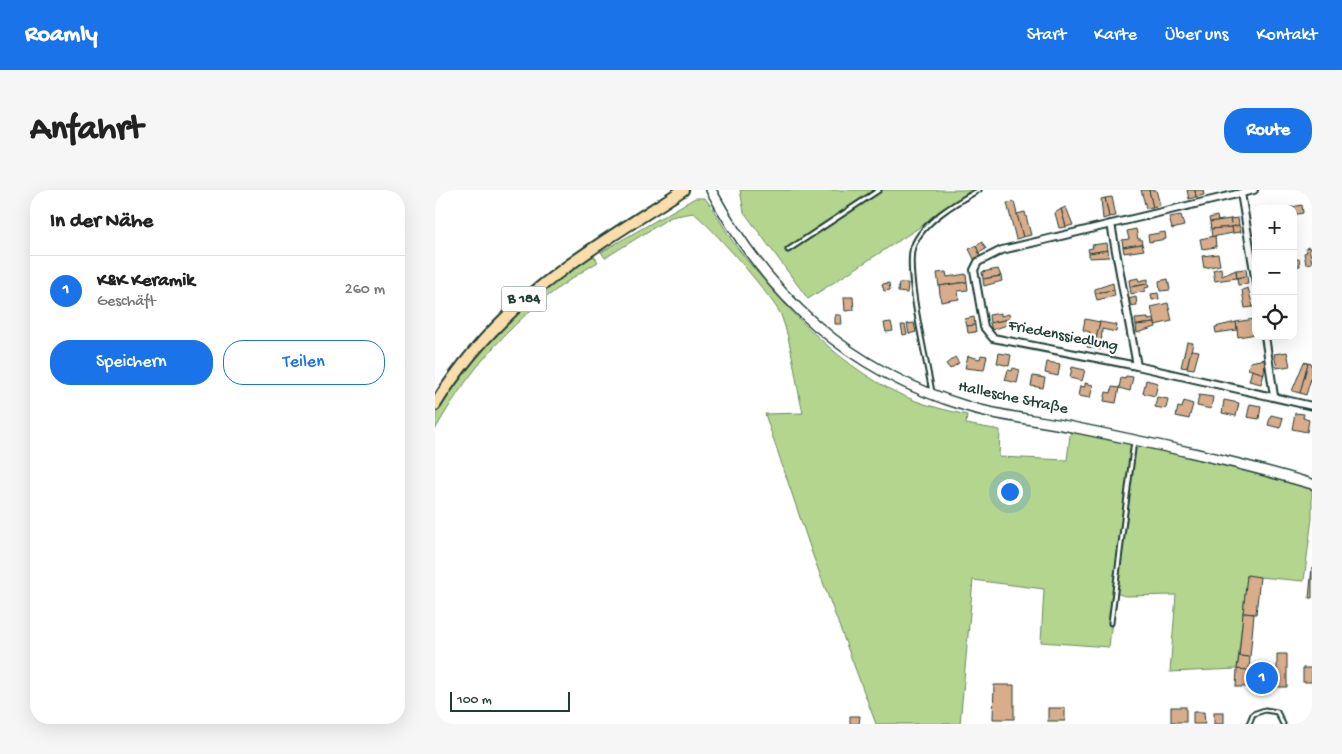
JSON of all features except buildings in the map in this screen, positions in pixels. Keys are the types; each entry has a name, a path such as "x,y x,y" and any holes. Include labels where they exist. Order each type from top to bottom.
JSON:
{"main road":[{"name":"B 184","path":"435,405 474,352 519,303 563,268 683,190"}],"street":[{"name":"Hallesche Straße","path":"711,190 730,225 752,257 793,304 831,338 877,369 933,395 968,407 1134,440 1312,484"},
{"name":"Friedenssiedlung","path":"1254,190 1002,250 978,262 974,270 984,328 993,338 1137,366 1312,406"},
{"path":"1241,193 1252,259"},
{"name":"Friedenssiedlung","path":"1111,224 1137,366"},
{"path":"1266,340 1274,396"}],"lane":[{"path":"788,250 879,190"},
{"path":"933,395 911,269 913,247 926,227 979,190"},
{"path":"1111,622 1134,440"},
{"path":"1249,724 1253,714 1265,710 1277,712 1283,724"}],"green space":[{"path":"740,190 971,190 917,229 808,299 744,212"},
{"path":"695,198 705,198 736,246 773,291 816,336 864,374 889,389 922,403 967,415 966,424 1000,430 999,457 1067,460 1071,427 1312,484 1312,518 1304,581 1247,576 1237,669 1170,672 1176,595 1125,596 1115,593 1109,647 1041,642 1044,589 973,580 960,724 876,724 812,553 765,414 803,413 785,327 776,306 740,261 712,230 693,213 671,217 605,258 601,252"},
{"path":"594,256 598,262 549,295 505,335 467,380 435,430 436,415 446,396 483,350 554,282"}],"place":[{"name":"K&K Keramik","path":"1262,678"}]}
